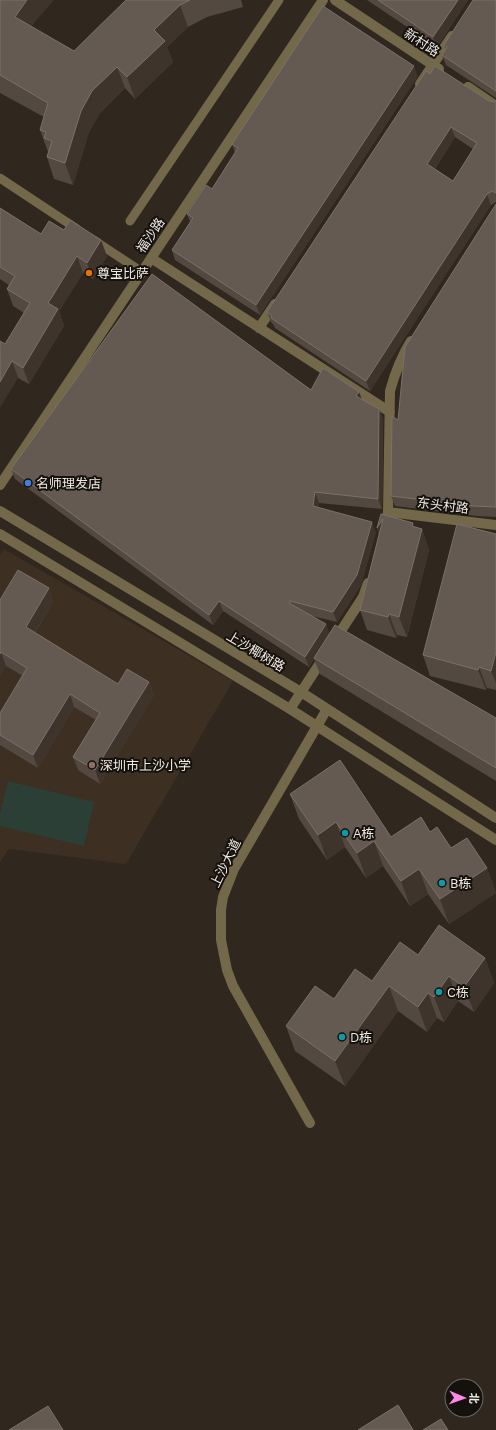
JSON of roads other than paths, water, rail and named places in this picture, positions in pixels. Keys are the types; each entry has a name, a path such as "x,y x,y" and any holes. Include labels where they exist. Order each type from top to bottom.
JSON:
{"street":[{"name":"福沙路","path":"0,485 323,0"},
{"name":"新村路","path":"335,0 446,73"},
{"path":"416,91 459,26"},
{"path":"458,81 496,106"},
{"path":"151,258 390,412"},
{"path":"259,328 281,295"},
{"path":"381,538 388,512 390,391 403,354 416,334"},
{"name":"上沙椰树路","path":"0,511 300,692 496,818"},
{"name":"东头村路","path":"388,512 496,524"},
{"path":"0,534 290,709 496,840"},
{"path":"290,709 363,596 371,573"},
{"name":"上沙大道","path":"310,1123 233,986 223,955 220,910 223,897 234,869 327,709"}],"lane":[{"path":"130,221 279,0"},
{"path":"0,178 142,272"}],"place":[{"name":"尊宝比萨","path":"89,273"},
{"name":"名师理发店","path":"28,483"},
{"name":"深圳市上沙小学","path":"92,765"},
{"name":"A栋","path":"345,833"},
{"name":"B栋","path":"442,883"},
{"name":"C栋","path":"439,992"},
{"name":"D栋","path":"342,1037"}]}
